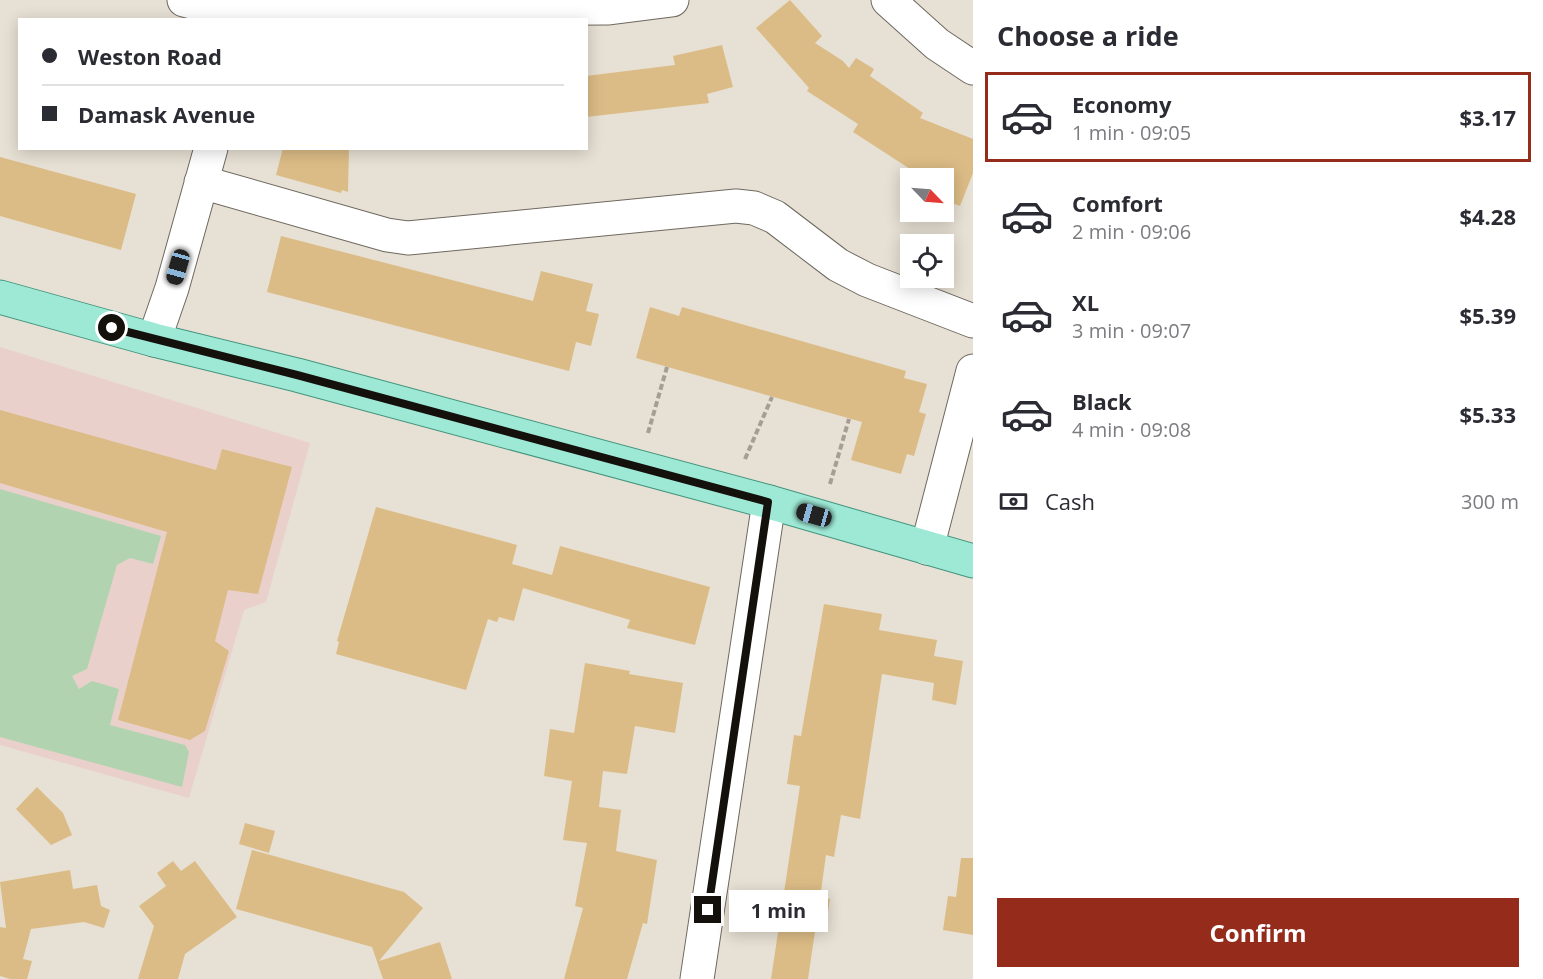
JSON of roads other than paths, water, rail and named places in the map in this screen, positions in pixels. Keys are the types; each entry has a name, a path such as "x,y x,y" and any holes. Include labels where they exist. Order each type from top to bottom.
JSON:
{"main road":[{"path":"0,297 154,340 297,375 768,502 973,561"}],"street":[{"path":"184,0 223,10 250,11 609,8 672,0"},
{"path":"888,0 937,44 973,68"},
{"path":"154,340 172,288 210,150"},
{"path":"201,182 387,235 408,238 736,206 754,208 775,217 838,266 876,284 973,321"},
{"path":"927,548 973,371"},
{"path":"697,979 768,502"}]}
